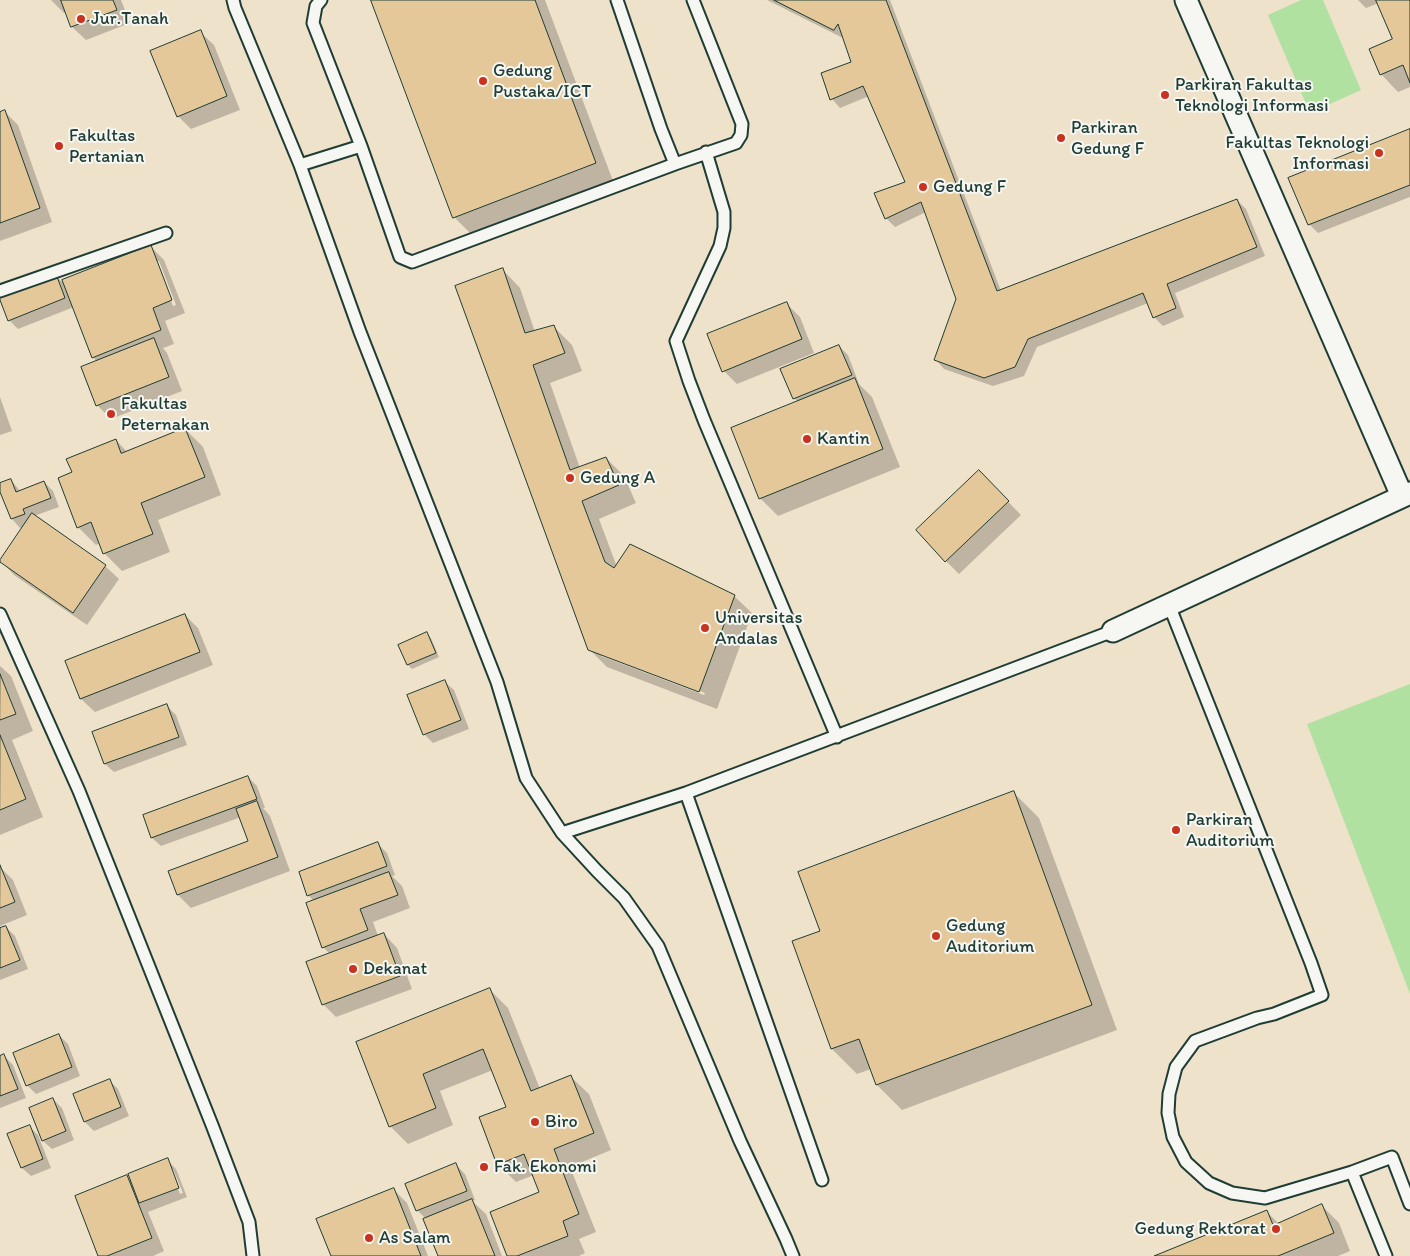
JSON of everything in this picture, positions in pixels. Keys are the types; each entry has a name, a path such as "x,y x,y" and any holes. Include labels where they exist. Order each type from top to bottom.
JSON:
{"street":[{"path":"1114,631 1406,494 1186,0"}],"lane":[{"path":"233,0 300,165 360,332 497,682 526,778 562,833 624,898 658,946 740,1141 793,1256"},
{"path":"321,0 316,6 313,23 361,146 400,257 412,262 706,152 736,143 741,135 742,124 693,0"},
{"path":"617,0 661,129 675,164"},
{"path":"300,165 361,146"},
{"path":"706,152 724,212 724,228 720,246 676,341 698,405 837,737"},
{"path":"0,291 166,234"},
{"path":"1169,605 1322,995 1274,1014 1256,1018 1195,1041 1176,1067 1169,1094 1168,1113 1173,1137 1186,1162 1209,1183 1232,1193 1265,1198 1352,1172 1392,1157 1410,1204"},
{"path":"0,614 79,791 208,1116 249,1222 253,1256"},
{"path":"562,833 686,793 1114,631"},
{"path":"686,793 822,1180"},
{"path":"1352,1172 1386,1256"}],"shaded area":[{"name":"Universitas Andalas","path":"0,0 1410,0 1410,1256 0,1256"}],"green space":[{"path":"1301,0 1323,0 1361,90 1310,113 1268,15"},
{"path":"1410,684 1410,994 1307,724"}],"building":[{"name":"Jur.Tanah","path":"61,0 113,0 117,10 71,27"},
{"name":"Gedung Pustaka/ICT","path":"371,0 535,0 596,163 453,218"},
{"name":"Gedung F","path":"774,0 886,0 997,291 1237,199 1257,247 1167,284 1176,308 1153,318 1143,293 1028,339 1015,367 984,378 934,360 956,299 921,202 885,219 874,193 905,182 863,86 830,100 821,73 851,62 838,24 834,30"},
{"path":"1376,0 1410,0 1410,83 1403,65 1380,75 1369,49 1392,39"},
{"path":"201,30 227,96 177,117 150,51"},
{"path":"5,110 40,208 0,223 0,112"},
{"name":"Fakultas Teknologi Informasi","path":"1410,129 1410,185 1308,225 1288,178"},
{"path":"151,245 172,300 153,308 161,330 92,358 62,280"},
{"name":"Gedung A","path":"503,268 525,333 554,325 565,353 533,365 570,470 606,457 619,485 582,501 605,562 614,568 630,544 735,595 699,692 588,650 455,286"},
{"path":"56,274 65,298 8,321 0,297"},
{"path":"787,302 802,339 722,372 707,334"},
{"path":"154,338 169,377 96,406 81,367"},
{"path":"839,345 852,375 793,399 780,369"},
{"name":"Kantin","path":"855,378 883,449 759,499 731,428"},
{"path":"185,428 205,477 141,503 153,534 103,554 91,522 77,528 58,478 72,472 66,459 116,439 121,453"},
{"path":"979,470 1009,501 945,562 916,530"},
{"path":"11,479 16,492 44,481 51,498 23,509 25,514 11,519 0,492 0,483"},
{"path":"32,513 106,565 73,613 0,562"},
{"path":"185,614 200,652 80,699 65,661"},
{"path":"427,632 436,653 407,665 398,645"},
{"path":"0,674 16,714 0,720"},
{"path":"445,680 461,720 423,735 407,695"},
{"path":"167,704 179,737 104,764 92,732"},
{"path":"0,735 26,799 0,810"},
{"path":"248,776 257,799 151,838 143,815"},
{"name":"Gedung Auditorium","path":"1014,791 1092,1005 876,1085 859,1039 831,1049 792,941 820,931 798,872"},
{"path":"257,801 278,857 177,895 168,871 248,841 236,809"},
{"path":"378,842 387,866 307,896 299,872"},
{"path":"0,865 15,902 0,908"},
{"path":"389,872 398,895 360,909 368,930 322,948 306,903"},
{"path":"6,926 20,960 0,968 0,928"},
{"name":"Dekanat","path":"384,933 400,976 322,1005 306,962"},
{"name":"Biro","path":"490,988 531,1091 571,1075 594,1133 554,1149 579,1214 563,1221 568,1236 517,1256 507,1256 490,1212 539,1192 524,1154 497,1165 479,1117 506,1107 483,1049 423,1074 436,1108 389,1127 356,1042"},
{"path":"59,1034 72,1067 26,1086 13,1053"},
{"path":"4,1054 18,1089 0,1096 0,1056"},
{"path":"110,1079 121,1107 84,1122 73,1094"},
{"path":"53,1098 66,1131 42,1141 29,1108"},
{"path":"30,1125 43,1159 21,1168 7,1134"},
{"path":"168,1158 179,1188 139,1203 128,1174"},
{"path":"456,1163 467,1191 416,1211 405,1184"},
{"path":"127,1175 152,1238 107,1256 98,1256 75,1196"},
{"name":"As Salam","path":"394,1188 421,1256 331,1256 316,1219"},
{"path":"472,1199 495,1256 438,1256 423,1219"},
{"name":"Gedung Rektorat","path":"1322,1204 1334,1233 1278,1256 1154,1256 1267,1210 1273,1225"}],"place":[{"name":"Jur.Tanah","path":"81,19"},
{"name":"Gedung Pustaka/ICT","path":"483,81"},
{"name":"Parkiran Fakultas Teknologi Informasi","path":"1165,95"},
{"name":"Parkiran Gedung F","path":"1061,138"},
{"name":"Fakultas Pertanian","path":"59,146"},
{"name":"Fakultas Teknologi Informasi","path":"1379,153"},
{"name":"Gedung F","path":"923,187"},
{"name":"Fakultas Peternakan","path":"111,414"},
{"name":"Kantin","path":"807,439"},
{"name":"Gedung A","path":"570,478"},
{"name":"Universitas Andalas","path":"705,628"},
{"name":"Parkiran Auditorium","path":"1176,830"},
{"name":"Gedung Auditorium","path":"936,936"},
{"name":"Dekanat","path":"353,969"},
{"name":"Biro","path":"535,1122"},
{"name":"Fak. Ekonomi","path":"484,1167"},
{"name":"Gedung Rektorat","path":"1276,1229"},
{"name":"As Salam","path":"369,1238"}]}
